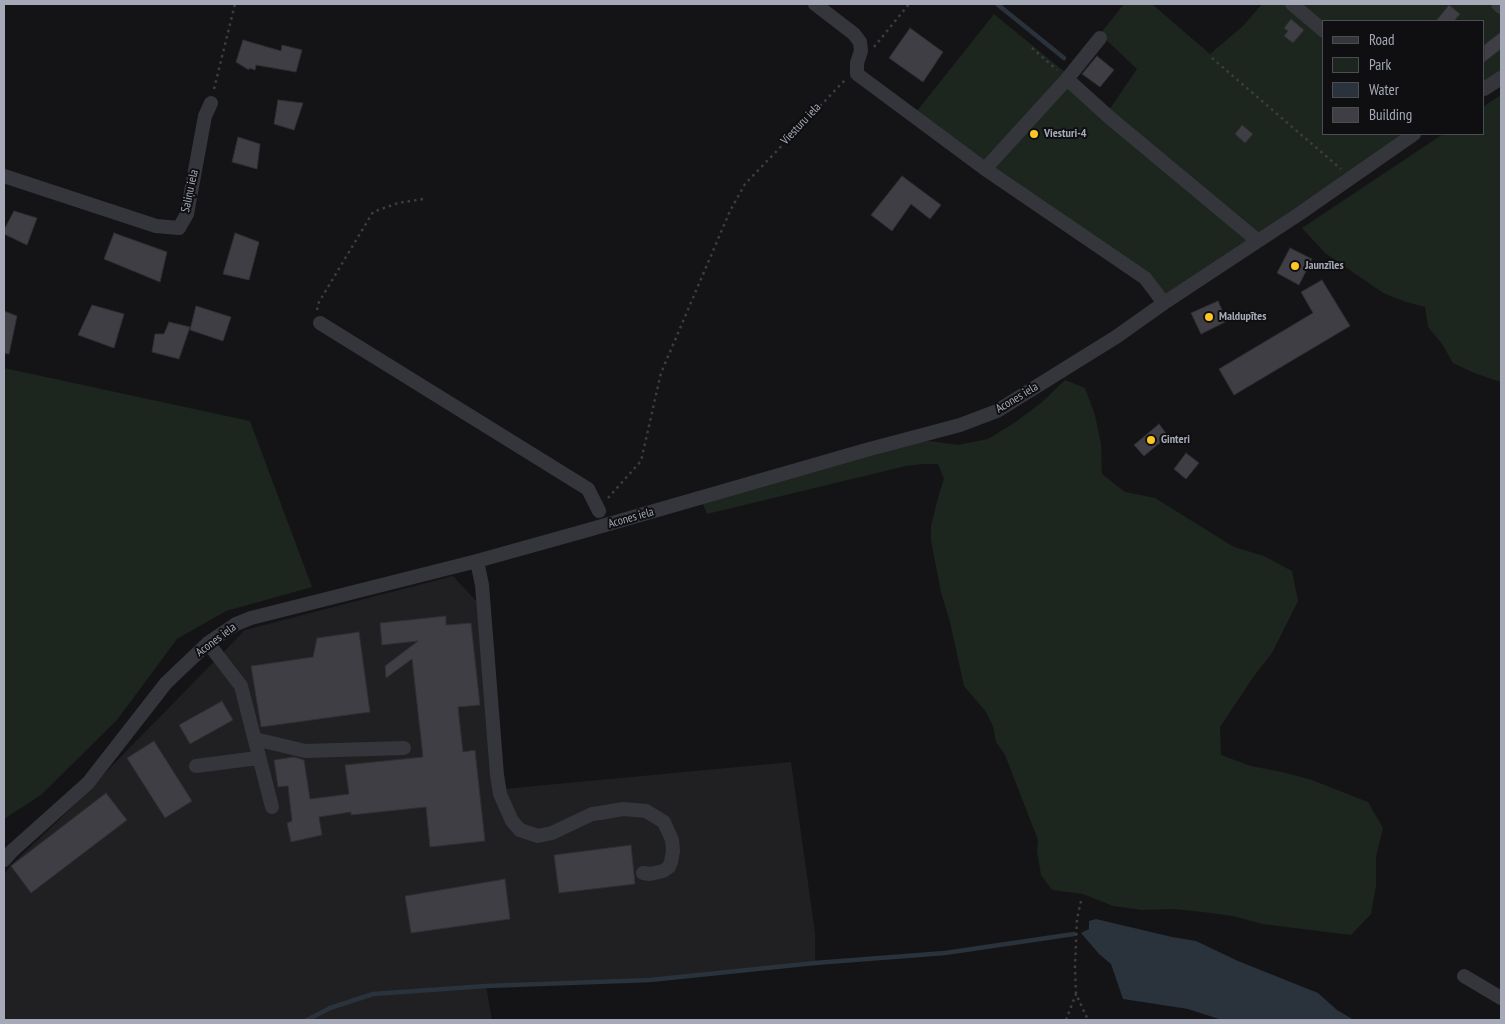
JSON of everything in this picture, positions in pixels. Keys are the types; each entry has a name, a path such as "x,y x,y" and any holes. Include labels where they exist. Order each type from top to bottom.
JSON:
{"street":[{"path":"815,4 854,34 860,42 861,51 857,63 857,74 985,169 1145,278 1164,304"},
{"path":"1292,4 1322,29"},
{"path":"1498,4 1501,7"},
{"path":"985,169 1067,79 1100,38"},
{"path":"1485,88 1501,78"},
{"path":"1067,79 1109,117 1258,241"},
{"name":"Saliņu iela","path":"4,176 156,226 179,228 187,214 205,116 211,103"},
{"name":"Acones iela","path":"4,860 88,783 166,683 208,644 236,624 252,618 477,561 590,536 866,450 960,425 997,411 1116,337 1300,214 1413,135"},
{"path":"320,323 588,489 599,511"},
{"path":"477,561 482,585 497,775 500,794 512,821 520,830 538,836 552,833 592,814 623,808 646,811 664,822 672,840 673,851 672,862 664,871 650,874 643,873"},
{"path":"208,644 241,686 272,807"},
{"path":"255,739 305,750 404,748"},
{"path":"196,766 260,759"},
{"path":"1464,976 1501,998"}],"path":[{"path":"211,103 235,4"},
{"path":"874,48 909,4"},
{"path":"1032,48 1067,79"},
{"path":"1212,58 1352,178"},
{"name":"Viesturu iela","path":"599,511 611,494 642,460 660,373 730,211 745,184 842,81 857,74"},
{"path":"320,323 316,313 319,302 374,212 398,203 423,198"},
{"path":"1081,902 1077,919 1076,994 1088,1020"},
{"path":"1066,1020 1076,994"}],"shaded area":[{"path":"453,576 478,603 493,790 791,762 815,933 815,963 650,980 486,986 492,1020 4,1020 4,875 10,866 60,819 245,630"}],"green space":[{"path":"1124,4 1152,4 1210,54 1243,26 1262,4 1498,4 1501,7 1501,78 1485,89 1485,20 1322,20 1322,135 1416,135 1164,303 1145,278 913,116 994,14 1109,108 1137,69 1100,34"},
{"path":"1501,95 1501,382 1474,373 1453,363 1442,344 1428,327 1425,307 1383,293 1325,253 1302,228 1442,135 1485,135 1485,105"},
{"path":"4,368 250,421 312,587 226,611 177,639 117,720 41,795 4,819"},
{"path":"1065,380 1085,388 1095,415 1101,444 1102,474 1125,492 1155,498 1234,547 1264,556 1292,571 1298,601 1272,653 1254,676 1220,727 1221,755 1251,766 1312,780 1368,802 1383,828 1376,857 1376,886 1371,914 1351,935 1262,924 1233,916 1203,912 1174,909 1142,910 1113,906 1083,894 1052,890 1041,875 1037,851 1038,840 1005,755 996,742 993,726 986,712 964,686 950,622 941,592 931,541 931,526 944,479 938,464 906,466 707,514 700,497 922,440 958,445 988,439 1041,403"}],"water":[{"path":"1096,919 1196,941 1238,961 1318,993 1337,1010 1354,1020 1222,1020 1188,1009 1123,999 1111,964 1099,954 1081,933 1089,929 1089,921"}],"building":[{"path":"1449,5 1460,14 1455,20 1437,20"},
{"path":"1291,19 1304,30 1293,43 1284,36 1288,31 1284,28"},
{"path":"910,28 943,52 923,82 889,58"},
{"path":"1501,32 1501,49 1485,61 1485,44"},
{"path":"243,40 281,51 282,45 302,50 296,72 256,65 255,70 249,68 249,70 236,62"},
{"path":"1097,56 1114,70 1100,87 1082,74"},
{"path":"278,100 303,103 294,130 274,124"},
{"path":"1242,125 1253,134 1245,143 1235,134"},
{"path":"238,137 260,144 257,169 232,162"},
{"path":"902,176 941,205 930,219 911,204 892,231 871,215"},
{"path":"14,211 37,218 27,245 4,234 4,230"},
{"path":"114,233 167,252 160,282 104,259"},
{"path":"235,233 259,242 249,280 223,274"},
{"name":"Jaunzīles","path":"1290,248 1312,259 1299,285 1277,273"},
{"path":"1322,280 1350,326 1234,395 1219,369 1313,313 1301,292"},
{"name":"Maldupītes","path":"1218,301 1227,321 1201,334 1191,313"},
{"path":"92,305 124,314 114,348 78,335"},
{"path":"196,306 231,317 223,341 190,330"},
{"path":"4,311 17,316 9,354 4,353"},
{"path":"169,322 190,327 179,359 152,352 155,334 164,334"},
{"name":"Ginteri","path":"1159,424 1168,436 1144,456 1134,445"},
{"path":"1186,453 1199,463 1186,479 1174,469"},
{"path":"446,616 446,625 471,623 480,705 458,707 463,752 475,750 485,841 430,847 426,807 351,815 351,812 319,817 322,835 291,842 287,823 292,821 288,786 278,787 274,760 294,757 304,760 310,799 349,794 345,765 423,757 412,659 386,678 385,666 418,641 382,645 380,623"},
{"path":"359,632 370,712 261,727 251,666 313,657 317,638"},
{"path":"222,701 233,720 190,744 179,725"},
{"path":"154,741 192,801 165,818 127,758"},
{"path":"106,793 127,820 31,893 11,866"},
{"path":"631,845 635,884 559,893 554,855"},
{"path":"505,879 510,919 411,933 405,896"}],"waterway":[{"path":"997,4 1064,58"},
{"path":"307,1020 330,1008 373,994 486,986 650,980 815,963 945,953 1074,934"}],"place":[{"name":"Viesturi-4","path":"1034,134"},
{"name":"Jaunzīles","path":"1295,266"},
{"name":"Maldupītes","path":"1209,317"},
{"name":"Ginteri","path":"1151,440"}]}
